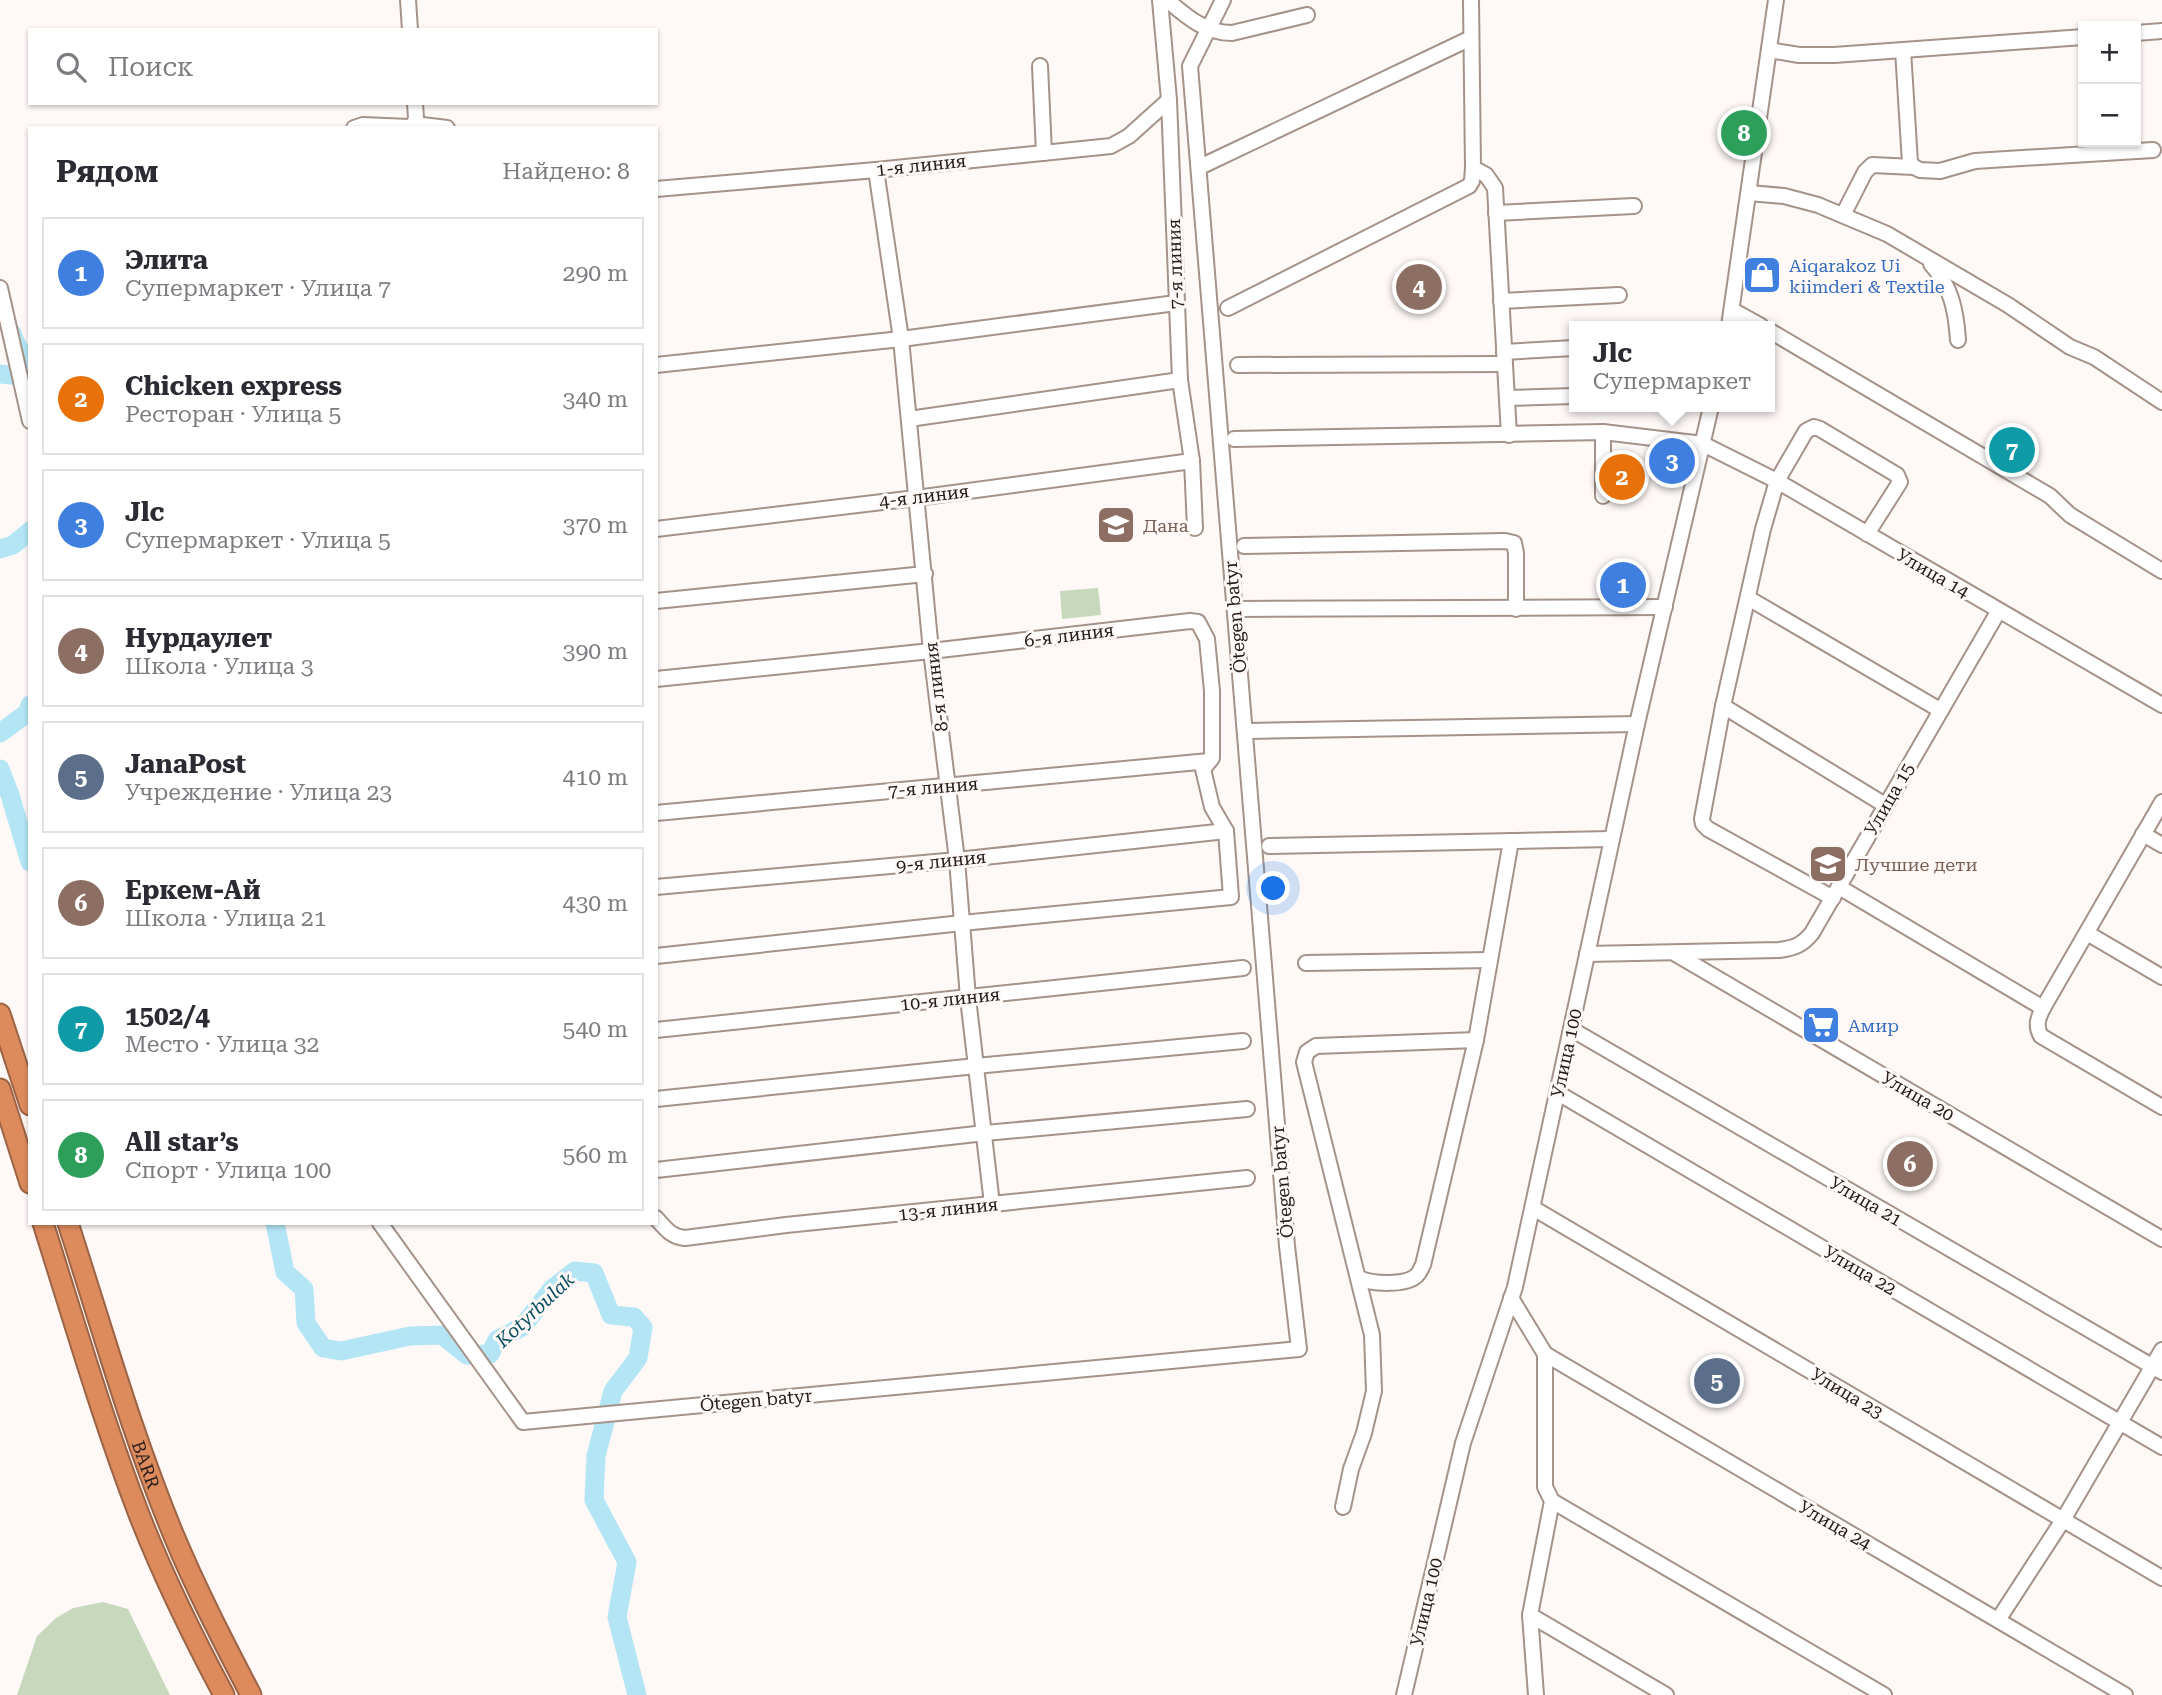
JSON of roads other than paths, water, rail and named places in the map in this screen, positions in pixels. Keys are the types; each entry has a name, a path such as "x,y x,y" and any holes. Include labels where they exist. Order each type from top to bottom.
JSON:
{"highway":[{"path":"0,1014 28,1099"},
{"path":"0,1089 28,1176"},
{"name":"BARR","path":"44,1225 141,1519 185,1619 224,1695"},
{"name":"BARR","path":"69,1225 151,1478 204,1604 251,1695"}],"street":[{"path":"408,0 410,28"},
{"name":"7-я линия","path":"1160,0 1169,100 1180,380 1192,461 1195,528"},
{"path":"1167,0 1199,24 1213,32 1221,33 1232,33 1307,15"},
{"name":"Ötegen batyr","path":"381,1225 523,1422 1299,1349 1287,1246 1190,66 1223,0"},
{"path":"1228,308 1465,189 1472,181 1471,0"},
{"path":"1730,321 1776,0"},
{"path":"2141,33 2162,31"},
{"path":"1769,50 1799,55 2078,37"},
{"path":"1204,164 1471,38"},
{"path":"1903,50 1910,158 1914,167"},
{"path":"1040,66 1044,153"},
{"name":"1-я линия","path":"658,189 1111,146 1129,136 1169,100"},
{"path":"414,124 415,105"},
{"path":"360,126 386,126"},
{"path":"411,126 430,126"},
{"path":"1843,215 1865,172 1872,165 1940,171 1975,161 2153,150"},
{"path":"1473,168 1486,175 1495,188 1508,435"},
{"name":"8-я линия","path":"876,170 901,339 931,651 957,860 968,998 992,1204"},
{"path":"1749,193 1784,196 1818,205 1887,234 2008,305 2070,347 2094,357 2162,402"},
{"path":"1496,213 1634,206"},
{"path":"1921,254 1941,275 1953,300 1958,340"},
{"path":"0,288 28,412"},
{"path":"1501,301 1619,295"},
{"path":"658,365 901,339 1176,303"},
{"path":"1732,310 1752,321"},
{"path":"1775,334 2050,496 2070,515 2162,570"},
{"path":"1238,365 1504,358 1569,349"},
{"path":"909,419 1180,380"},
{"path":"1507,398 1569,396"},
{"name":"Улица 100","path":"1404,1695 1464,1443 1511,1298 1533,1208 1637,724 1710,412"},
{"path":"1867,534 1900,482 1897,475 1820,429 1814,427 1806,431 1777,481 1763,529 1723,706 1703,824 1708,829 1836,893 2042,1008"},
{"path":"1603,432 1603,496"},
{"name":"Улица 14","path":"1234,439 1603,432 1703,444 1777,481 2162,705"},
{"name":"4-я линия","path":"658,529 1192,461"},
{"path":"1244,546 1514,543 1516,609"},
{"path":"658,601 925,574"},
{"path":"1748,598 1940,710"},
{"path":"1240,610 1665,607"},
{"name":"Улица 15","path":"1587,954 1779,950 1804,944 1998,612"},
{"name":"6-я линия","path":"658,679 1198,622 1207,639 1212,691 1212,758 1203,769 1212,807 1226,831 1231,897 962,923"},
{"path":"1723,706 1885,806"},
{"path":"1249,731 1637,724"},
{"name":"7-я линия","path":"658,813 1209,761"},
{"path":"2162,802 2042,1008 2037,1022 2040,1036 2162,1107"},
{"name":"9-я линия","path":"658,887 957,860 1226,831"},
{"path":"2143,834 2162,845"},
{"path":"1269,846 1612,839"},
{"path":"1359,1278 1371,1282 1403,1282 1418,1275 1423,1265 1476,1040 1511,841"},
{"path":"658,956 962,923"},
{"path":"2087,933 2162,977"},
{"name":"Улица 20","path":"1674,953 2162,1240"},
{"path":"1306,963 1490,960"},
{"name":"10-я линия","path":"658,1030 1243,968"},
{"name":"Улица 21","path":"1571,1029 2157,1370"},
{"path":"1343,1507 1374,1391 1372,1335 1304,1062 1307,1052 1316,1046 1476,1040"},
{"path":"658,1099 1243,1041"},
{"name":"Улица 22","path":"1558,1093 2162,1447"},
{"path":"658,1170 985,1133 1247,1109"},
{"name":"13-я линия","path":"658,1220 670,1233 685,1238 1247,1178"},
{"name":"Улица 23","path":"1533,1208 2162,1578"},
{"path":"1511,1298 1545,1354 1545,1487 1552,1501 1884,1695"},
{"path":"1998,1620 2063,1520 2120,1423 2157,1370 2162,1350"},
{"name":"Улица 24","path":"1545,1354 2125,1695"},
{"path":"1536,1695 1530,1615 1552,1501"},
{"path":"1530,1615 1666,1695"}],"waterway":[{"name":"Kotyrbulak","path":"12,333 28,368"},
{"name":"Kotyrbulak","path":"0,374 28,377"},
{"name":"Kotyrbulak","path":"0,549 13,545 28,533"},
{"name":"Kotyrbulak","path":"0,733 28,710"},
{"name":"Kotyrbulak","path":"0,769 28,855"},
{"name":"Kotyrbulak","path":"275,1225 285,1272 304,1289 306,1323 323,1348 341,1351 410,1336 442,1335 467,1355 490,1354 497,1340 522,1327 552,1289 575,1271 594,1273 611,1315 634,1317 643,1327 638,1358 613,1391 596,1456 594,1500 627,1562 617,1617 637,1695"}],"place":[{"name":"All star’s","path":"1744,133"},
{"name":"Aiqarakoz Ui kiimderi & Textile","path":"1762,275"},
{"name":"Нурдаулет","path":"1419,287"},
{"name":"1502/4","path":"2012,450"},
{"name":"Jlc","path":"1672,461"},
{"name":"Chicken express","path":"1622,477"},
{"name":"Дана","path":"1116,525"},
{"name":"Элита","path":"1623,585"},
{"name":"Лучшие дети","path":"1828,864"},
{"name":"Амир","path":"1821,1025"},
{"name":"Еркем-Ай","path":"1910,1164"},
{"name":"JanaPost","path":"1717,1381"}]}
